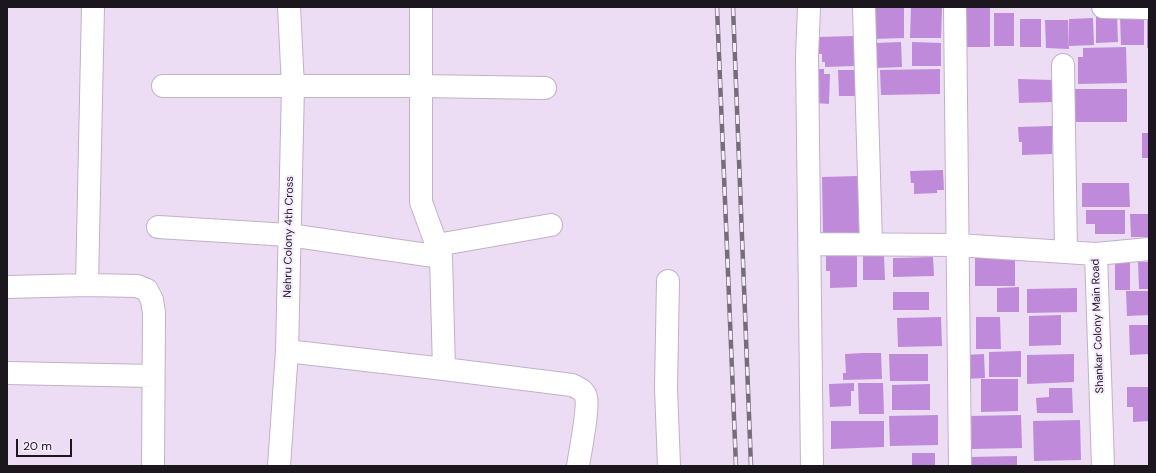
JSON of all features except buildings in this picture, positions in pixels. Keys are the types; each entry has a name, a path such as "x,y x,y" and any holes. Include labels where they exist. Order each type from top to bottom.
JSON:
{"street":[{"path":"87,285 93,7"},
{"name":"Nehru Colony 4th Cross","path":"279,466 287,351 293,86 289,7"},
{"path":"421,7 421,202 439,251 444,369"},
{"path":"809,7 807,57 812,466"},
{"path":"864,7 872,244"},
{"path":"955,7 960,466"},
{"path":"1103,7 1149,8"},
{"path":"1063,65 1066,252"},
{"path":"163,86 421,86 545,88"},
{"path":"158,228 289,235 439,251 551,225"},
{"name":"Shankar Colony Main Road","path":"809,244 957,245 1096,254 1103,466"},
{"path":"1096,254 1149,249"},
{"path":"668,282 666,388 669,466"},
{"path":"7,287 87,285 137,286 147,290 152,300 154,313 154,466"},
{"path":"287,351 572,385 580,388 586,397 578,466"},
{"path":"7,373 154,376"}],"railway":[{"path":"717,7 736,466"},
{"path":"733,7 751,466"}]}
